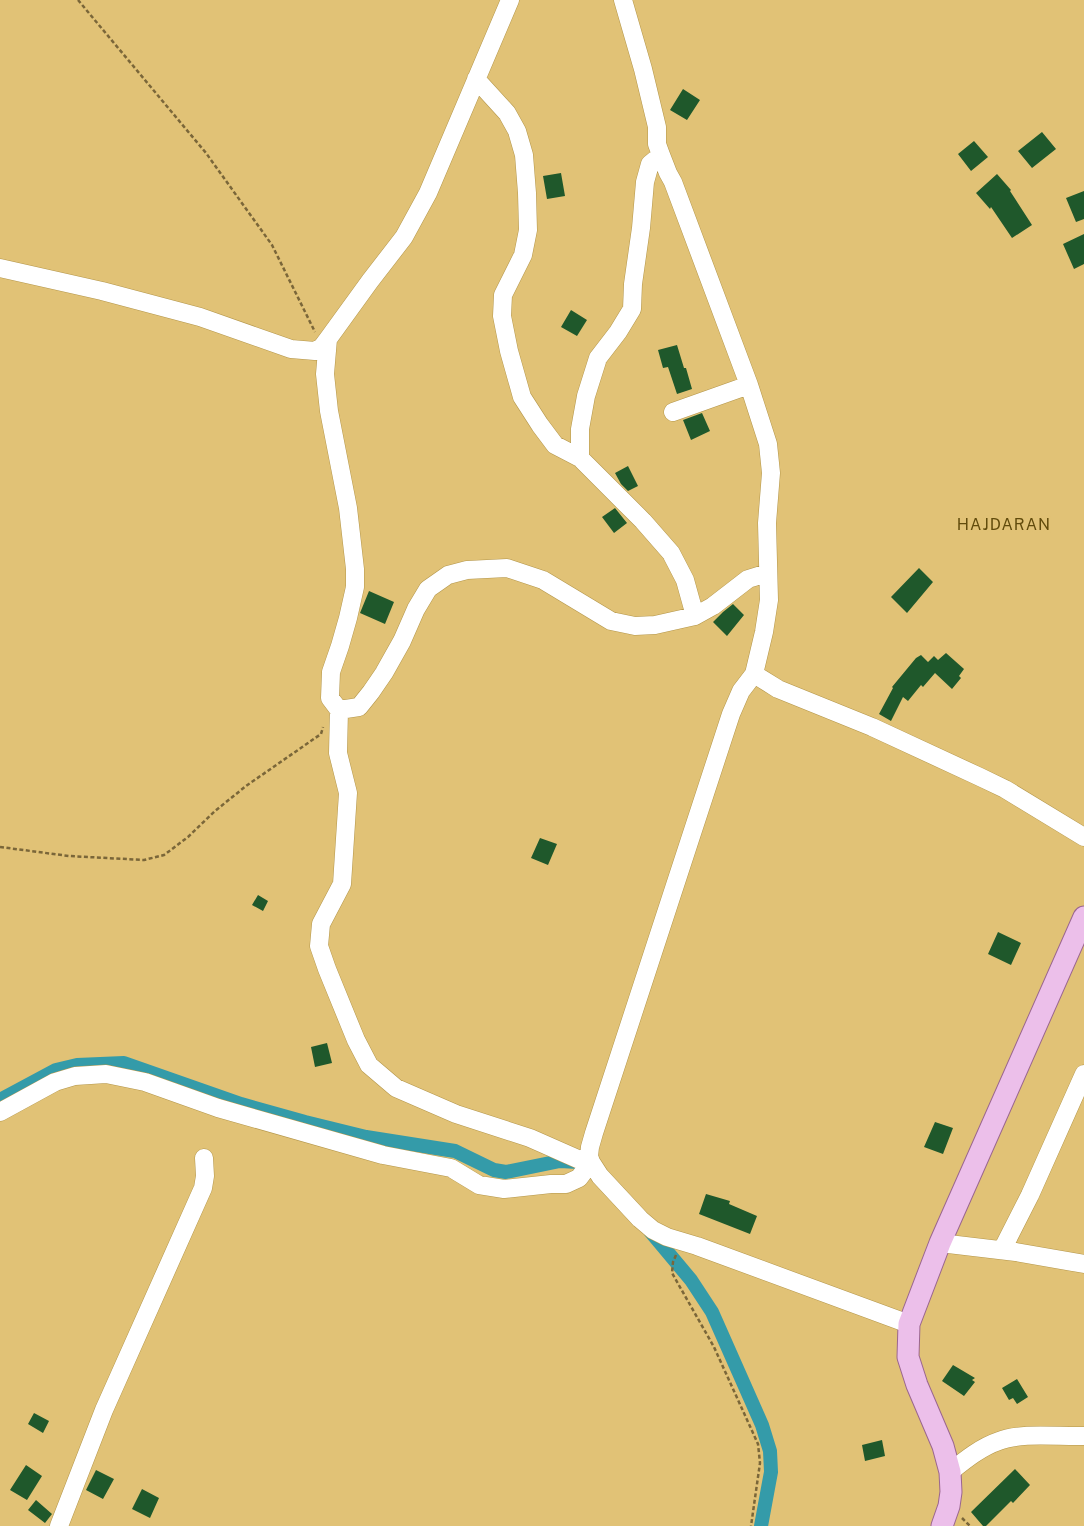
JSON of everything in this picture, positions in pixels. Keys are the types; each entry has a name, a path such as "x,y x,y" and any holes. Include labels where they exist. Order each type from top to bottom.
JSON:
{"main road":[{"path":"942,1526 950,1499 950,1472 944,1446 917,1385 908,1357 909,1324 940,1243 1084,917"}],"street":[{"path":"0,268 102,291 200,317 291,349 315,351 325,343 404,237 428,193 510,0"},
{"path":"0,1112 55,1082 75,1076 106,1074 145,1082 218,1108 383,1155 451,1168 479,1184 504,1190 566,1184 586,1168 594,1133 731,714 741,691 754,674 764,632 768,600 767,523 771,473 768,444 749,385 680,200 657,144 657,127 644,69 623,0"},
{"path":"476,79 507,114 517,131 524,155 528,194 528,230 523,255 503,295 502,316 509,352 522,397 555,444 580,458 643,521 671,553 686,580 696,616"},
{"path":"580,458 580,428 586,396 598,358 618,332 632,309 633,284 645,182 650,164 661,155"},
{"path":"325,343 325,374 329,411 348,508 355,569 354,587 348,618 331,672 330,698 340,710 338,752 348,793 342,884 321,924 319,946 356,1040 369,1065 396,1088 456,1114 530,1138 600,1176 640,1220 653,1230 667,1237 697,1246 909,1324"},
{"path":"673,412 749,385"},
{"path":"340,710 359,707 371,692 402,641 416,609 428,589 448,575 467,570 507,568 543,580 611,621 635,626 655,625 696,616 713,606 748,578 768,573"},
{"path":"754,674 778,690 872,727 1005,789 1084,837"},
{"path":"1002,1250 1030,1195 1084,1074"},
{"path":"59,1526 104,1410 203,1188 205,1176 204,1158"},
{"path":"940,1243 1038,1255 1084,1264"},
{"path":"950,1472 969,1457 999,1441 1025,1436 1084,1436"}],"path":[{"path":"78,0 206,153 272,245 311,322 325,343"},
{"path":"0,847 69,856 134,860 144,860 164,855 188,837 215,810 246,786 321,734 323,725"},
{"path":"677,1252 673,1262 672,1274 714,1347 758,1444 760,1463 751,1526"}],"building":[{"path":"683,89 700,100 687,120 670,110"},
{"path":"1042,132 1056,149 1032,168 1018,151"},
{"path":"974,141 988,157 971,171 958,154"},
{"path":"561,173 565,196 547,199 543,176"},
{"path":"997,174 1011,190 1032,225 1012,238 991,207 990,209 976,193"},
{"path":"1084,191 1084,219 1076,222 1066,198"},
{"path":"1084,234 1084,264 1074,269 1063,244"},
{"path":"571,310 587,320 577,336 561,327"},
{"path":"677,345 692,389 677,394 668,367 663,368 658,350"},
{"path":"702,413 710,431 691,440 683,420"},
{"path":"628,466 638,486 628,491 621,484 615,473"},
{"path":"615,508 627,523 614,533 602,517"},
{"path":"919,568 933,582 907,613 891,597"},
{"path":"369,591 394,602 385,624 360,613"},
{"path":"733,604 744,615 727,636 713,622"},
{"path":"946,653 964,669 959,676 961,678 952,689 935,673 923,687 921,685 908,701 903,697 891,721 879,714 892,687 916,658 921,655 928,662 934,656 938,660"},
{"path":"540,838 557,844 548,865 531,858"},
{"path":"258,895 268,901 263,911 252,905"},
{"path":"998,932 1021,943 1011,965 988,954"},
{"path":"327,1043 332,1063 315,1067 311,1047"},
{"path":"935,1122 953,1128 943,1154 924,1147"},
{"path":"706,1194 730,1201 729,1204 757,1216 750,1234 699,1214"},
{"path":"953,1365 975,1378 972,1380 975,1382 964,1396 942,1381"},
{"path":"1017,1379 1028,1397 1017,1404 1013,1398 1009,1400 1002,1388"},
{"path":"34,1413 49,1421 43,1433 28,1424"},
{"path":"882,1440 885,1456 865,1461 862,1445"},
{"path":"26,1465 42,1476 27,1500 10,1490"},
{"path":"1015,1469 1030,1485 1013,1503 1011,1501 986,1526 983,1526 971,1512"},
{"path":"96,1470 114,1479 103,1499 86,1490"},
{"path":"142,1489 159,1498 150,1518 132,1509"},
{"path":"36,1500 52,1514 45,1523 28,1510"}],"waterway":[{"path":"0,1100 56,1070 77,1065 124,1063 241,1104 305,1122 366,1137 455,1151 494,1170 506,1172 560,1161 578,1162"},
{"path":"650,1231 691,1280 712,1312 762,1425 770,1451 771,1472 761,1526"}],"district":[{"name":"HAJDARAN","path":"1004,524"}]}
